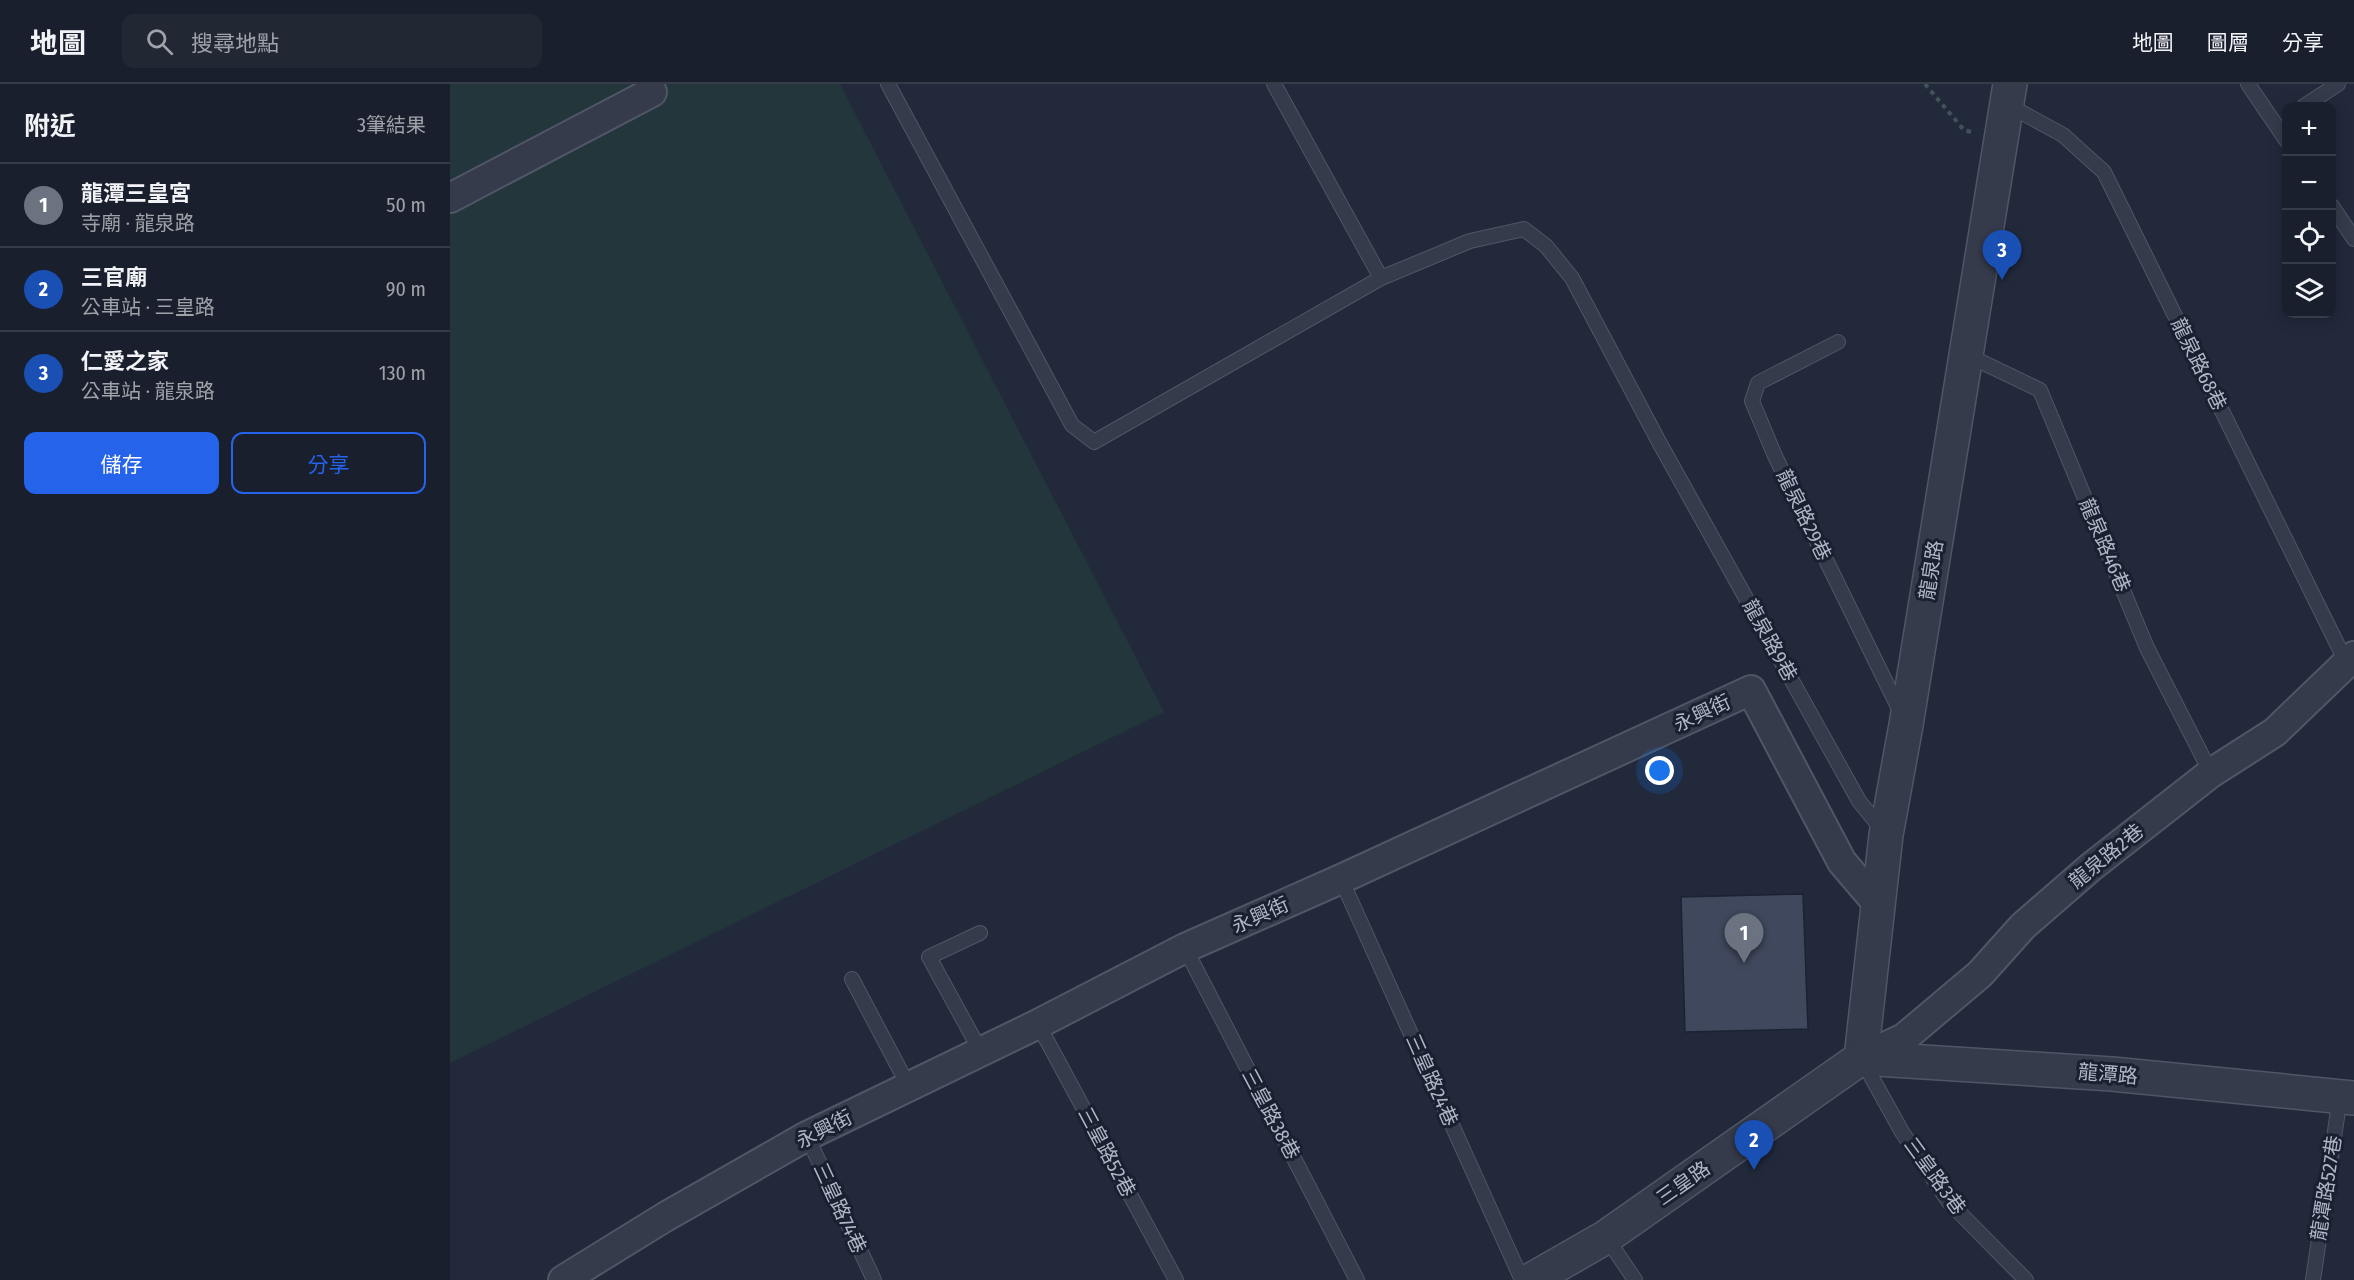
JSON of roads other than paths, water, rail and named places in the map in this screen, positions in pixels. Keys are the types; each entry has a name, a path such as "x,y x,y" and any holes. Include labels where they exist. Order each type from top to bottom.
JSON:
{"street":[{"path":"450,198 652,92"},
{"name":"龍泉路","path":"1861,1058 1886,835 1906,725 2008,94"},
{"name":"龍泉路2巷","path":"1861,1058 1904,1038 1980,974 2023,926 2091,867 2211,773 2275,732 2351,660"},
{"name":"永興街","path":"563,1280 664,1217 807,1136 1038,1024 1185,948 1341,879 1751,690 1842,862 1877,903"},
{"name":"龍潭路","path":"1861,1058 2112,1074 2347,1097"},
{"name":"三皇路","path":"1531,1280 1606,1237 1861,1058"}],"lane":[{"path":"888,84 1071,425 1095,442 1381,278 1274,84"},
{"path":"2248,84 2281,121"},
{"path":"2310,102 2338,84"},
{"name":"龍泉路68巷","path":"2008,94 2063,135 2104,172 2351,660"},
{"path":"2334,210 2354,239"},
{"name":"龍泉路9巷","path":"1381,278 1470,242 1524,229 1546,246 1572,278 1659,442 1859,801 1886,835"},
{"name":"龍泉路29巷","path":"1838,342 1758,383 1752,401 1780,467 1906,725"},
{"name":"龍泉路46巷","path":"1965,354 2040,390 2147,648 2211,773"},
{"name":"三皇路24巷","path":"1341,879 1522,1280"},
{"path":"980,933 929,957 981,1052"},
{"name":"三皇路38巷","path":"1185,948 1357,1280"},
{"path":"852,979 909,1087"},
{"name":"三皇路52巷","path":"1038,1024 1176,1280"},
{"name":"三皇路3巷","path":"1861,1058 1902,1132 1949,1202 2026,1280"},
{"name":"龍潭路527巷","path":"2313,1280 2347,1097"},
{"name":"三皇路74巷","path":"807,1136 874,1280"},
{"path":"1606,1237 1635,1280"}],"place":[{"name":"仁愛之家","path":"2002,280"},
{"name":"龍潭三皇宮","path":"1744,963"},
{"name":"三官廟","path":"1754,1170"}]}
